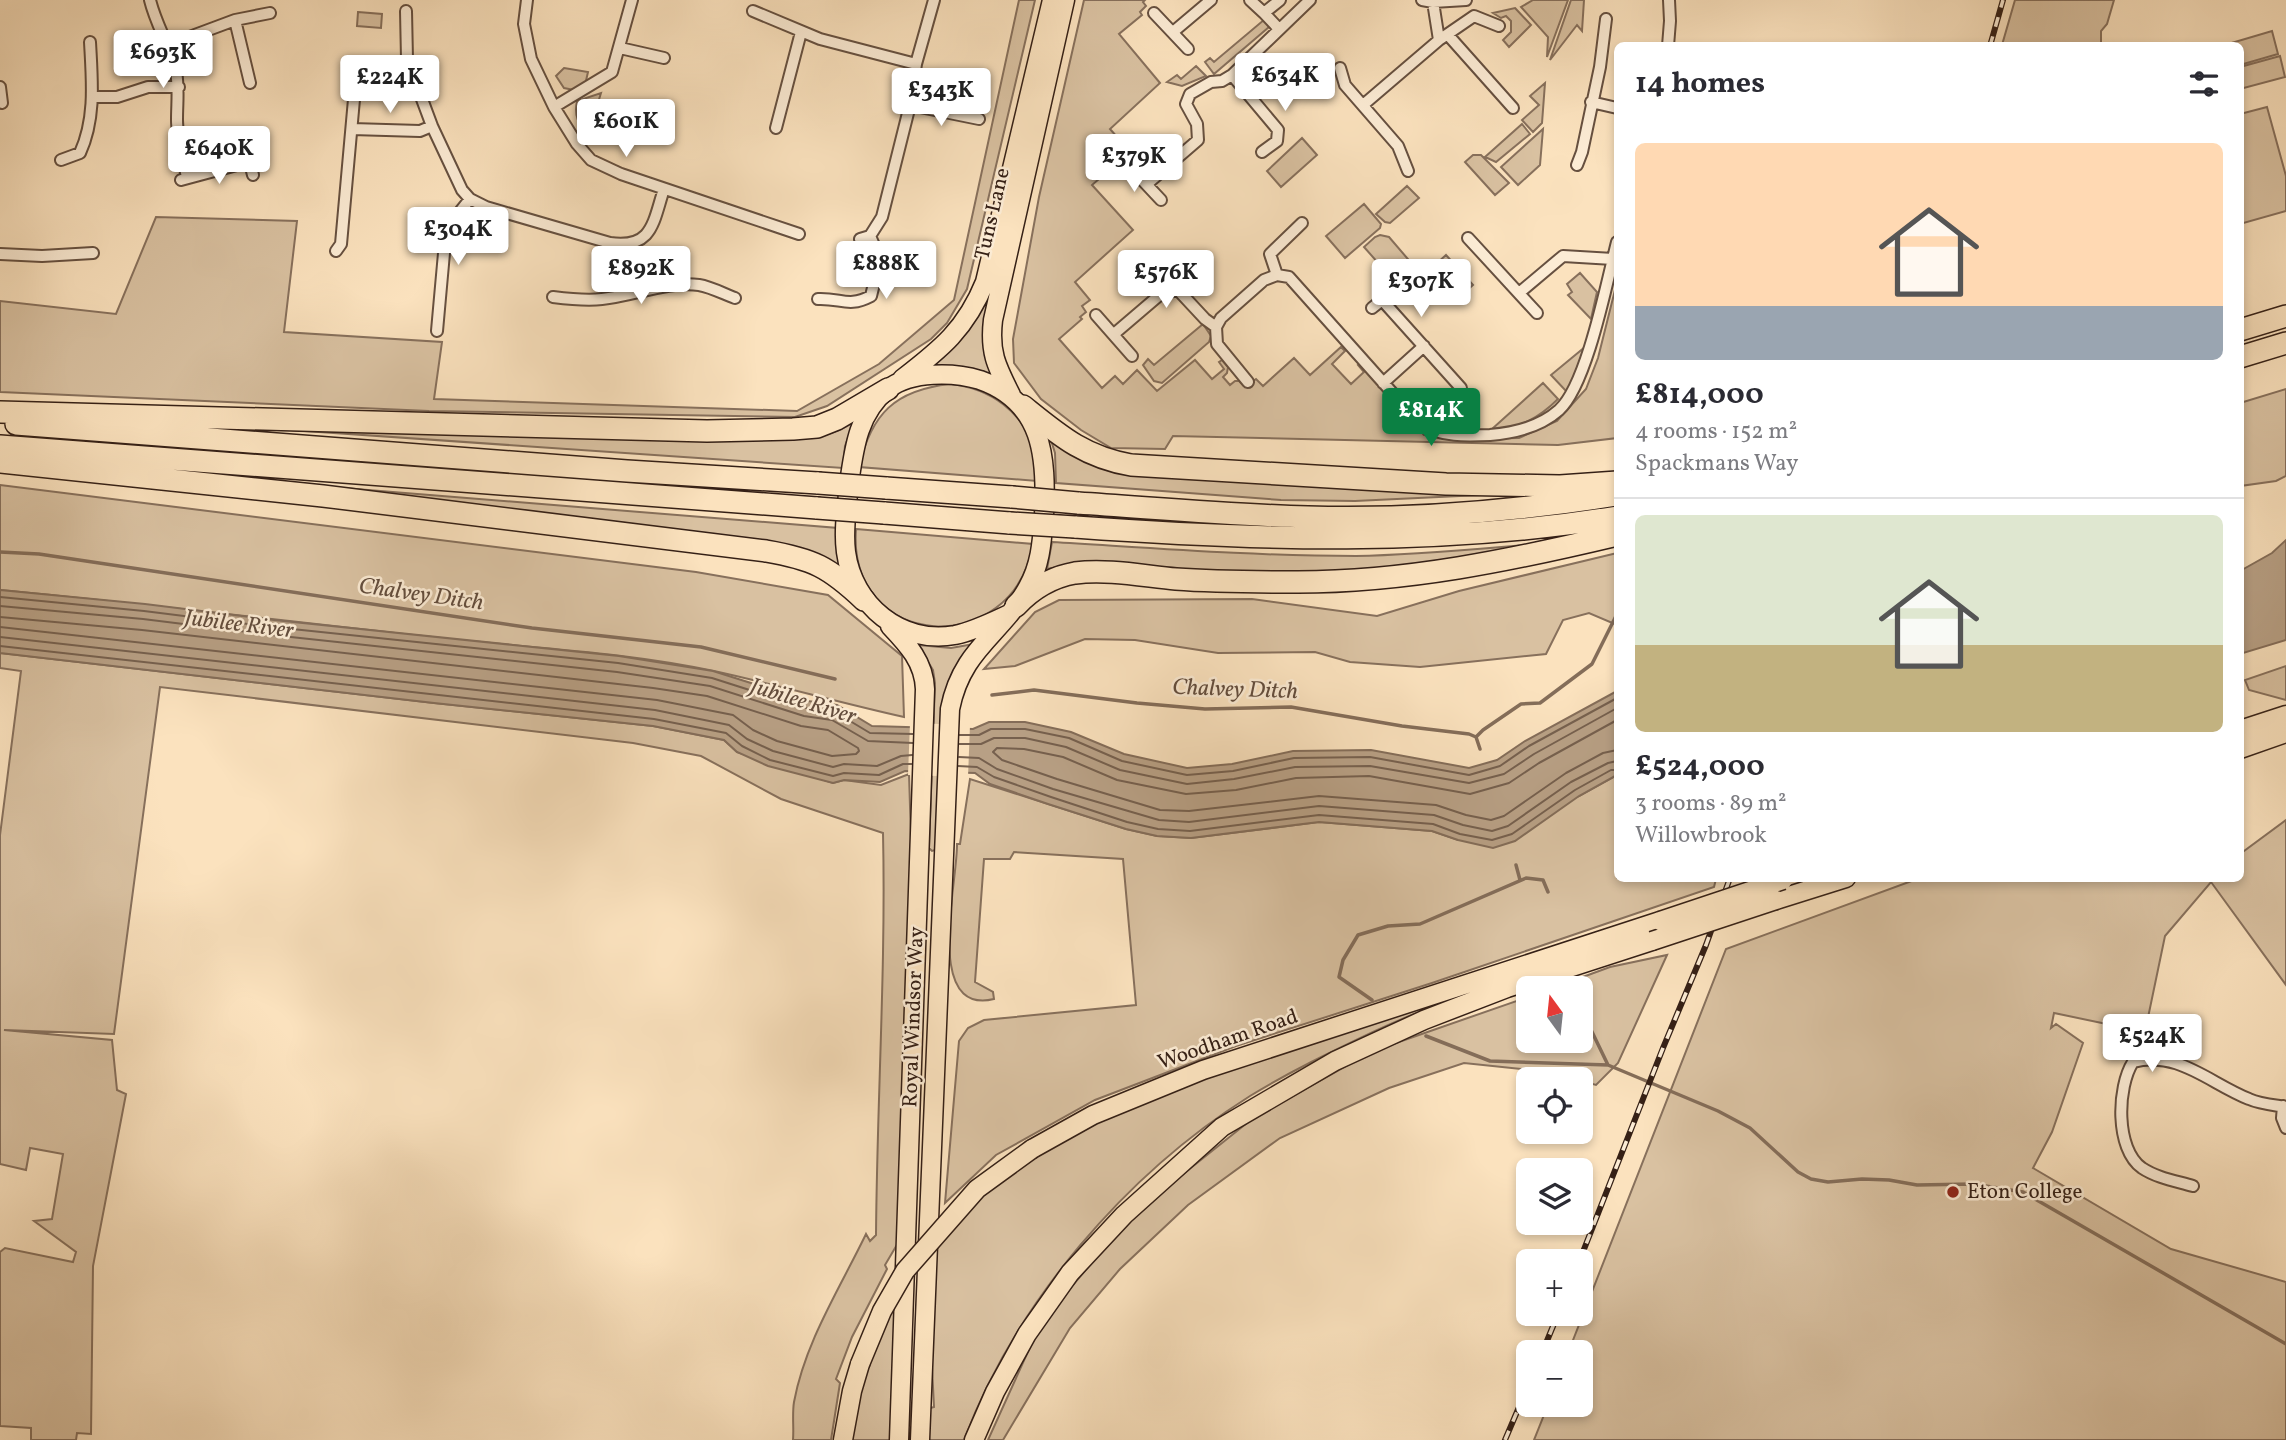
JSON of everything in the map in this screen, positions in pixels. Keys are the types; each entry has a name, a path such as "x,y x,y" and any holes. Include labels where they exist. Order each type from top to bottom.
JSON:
{"highway":[{"path":"2244,329 2286,316"},
{"path":"2244,356 2286,343"},
{"path":"0,412 707,430 793,429 827,423 889,388"},
{"path":"1017,401 1082,450 1106,461 1131,465 1446,484 1549,486 1614,482"},
{"path":"0,423 627,471 1245,514 1365,517 1510,509 1614,495"},
{"path":"0,446 1010,523 1266,539 1351,539 1502,531 1614,517"},
{"path":"0,462 323,496 793,555 832,572 872,607"},
{"path":"1013,610 1029,594 1046,583 1075,573 1212,581 1301,582 1373,578 1470,566 1614,536"}],"main road":[{"name":"Tuns Lane","path":"889,388 955,335 978,300 985,282 1052,0"},
{"name":"Tuns Lane","path":"1017,401 996,365 992,351 993,320 1065,0"},
{"path":"955,374 982,381 1017,401 1042,448 1046,476 1042,543 1039,561 1030,584 1013,610 966,632 936,636 904,629 872,607 848,565 844,528 857,434 867,414 889,388 915,378 955,374"},
{"name":"Royal Windsor Way","path":"872,607 911,648 921,666 925,681 899,1440"},
{"name":"Royal Windsor Way","path":"920,1440 948,717 951,700 962,672 979,647 1013,610"},
{"path":"2244,729 2286,715"},
{"path":"2244,748 2286,733"},
{"name":"Woodham Road","path":"843,1440 860,1364 882,1311 905,1271 977,1189 1032,1149 1093,1115 1203,1070 1776,882"},
{"path":"974,1440 995,1392 1027,1334 1070,1273 1124,1215 1222,1127 1335,1061 1424,1020 1507,988 1833,882"}],"street":[{"path":"150,0 179,87 177,122 184,179 248,162"},
{"path":"527,0 524,24 531,59 554,107 577,144 591,160 621,174 799,234"},
{"path":"554,107 612,72 632,0"},
{"path":"818,299 831,294 856,304 871,296 880,259 865,238 882,217 910,105 916,64 934,0"},
{"path":"1173,32 1211,0"},
{"path":"1250,0 1279,29"},
{"path":"1264,13 1280,0"},
{"path":"1292,0 1302,10"},
{"path":"1147,184 1198,140 1197,124 1186,104 1190,94 1211,82 1222,81 1232,75 1310,0"},
{"path":"1466,0 1428,1 1443,37 1513,108"},
{"path":"1668,0 1668,42"},
{"path":"407,11 407,58 432,126 462,190 470,199 486,207 628,246 643,239 652,226 664,189"},
{"path":"753,11 801,32 916,64"},
{"path":"167,45 235,20 270,13"},
{"path":"1154,13 1188,50"},
{"path":"1363,105 1443,37 1474,16 1499,26"},
{"path":"1577,165 1600,67 1606,19"},
{"path":"235,20 244,76"},
{"path":"393,24 406,25"},
{"path":"776,128 801,32"},
{"path":"61,160 80,153 88,136 93,97 90,42"},
{"path":"620,48 664,58"},
{"path":"1340,68 1345,85 1398,146 1408,171"},
{"path":"1232,75 1278,130 1277,141 1262,152"},
{"path":"336,251 341,244 356,77"},
{"path":"0,87 1,96"},
{"path":"93,97 117,97 148,87 179,87"},
{"path":"1591,102 1614,107"},
{"path":"910,105 979,119"},
{"path":"352,129 420,131 432,126"},
{"path":"245,143 253,175"},
{"path":"1130,167 1161,200"},
{"path":"437,331 445,242 450,225 470,199"},
{"path":"1276,275 1270,254 1302,223"},
{"path":"1468,238 1537,313"},
{"path":"628,246 636,291"},
{"path":"0,254 93,253"},
{"path":"77,254 78,267"},
{"path":"1248,382 1217,344 1216,327 1221,318 1264,280 1276,275 1289,277 1421,425 1434,433 1509,434 1535,426 1561,409 1580,380 1614,254"},
{"path":"1519,293 1563,256 1613,258"},
{"path":"553,297 583,295 604,299 636,291 701,285 720,299 735,298"},
{"path":"1114,334 1162,293 1178,290 1216,327"},
{"path":"1372,308 1382,300 1461,388"},
{"path":"1096,315 1132,356"},
{"path":"1383,383 1424,346"},
{"path":"2193,1186 2161,1177 2141,1167 2127,1150 2123,1139 2122,1105 2127,1072 2133,1062 2151,1057 2176,1062 2251,1101 2285,1106 2282,1118 2286,1128"}],"shaded area":[{"path":"1019,0 1035,0 967,289 947,323 931,339 827,406 795,417 429,411 0,392 0,301 116,314 156,217 297,221 284,332 442,342 434,399 797,411 879,364 954,300"},
{"path":"1084,0 1145,0 1143,2 1146,6 1140,12 1142,15 1119,34 1160,83 1110,129 1125,146 1118,153 1121,156 1113,162 1115,165 1092,185 1133,230 1075,282 1090,300 1082,306 1086,312 1080,317 1082,319 1059,339 1102,388 1115,376 1123,384 1137,370 1157,391 1195,360 1212,379 1224,369 1219,362 1222,360 1228,367 1223,377 1230,385 1239,381 1245,387 1256,379 1263,386 1294,358 1310,375 1341,347 1345,351 1332,364 1351,384 1364,372 1358,365 1361,363 1424,435 1466,439 1519,438 1557,421 1586,389 1598,358 1614,294 1614,438 1558,445 1173,436 1165,449 1111,448 1081,430 1041,399 1014,363 1013,339 1039,197"},
{"path":"1533,0 1568,0 1547,57 1548,37 1521,7"},
{"path":"1571,0 1584,0 1582,31 1577,25 1550,60"},
{"path":"2015,0 2114,0 2107,24 2101,31 2101,42 2003,42"},
{"path":"1515,8 1531,25 1509,47 1503,40 1511,32 1511,21 1506,16 1501,18 1493,13"},
{"path":"358,12 382,14 381,28 357,26"},
{"path":"1265,19 1269,27 1214,74 1205,62 1210,58 1214,62"},
{"path":"2272,31 2278,54 2244,64 2244,42 2235,42"},
{"path":"2280,56 2285,77 2244,88 2244,66"},
{"path":"1196,66 1206,76 1182,86 1167,82 1177,75 1181,79"},
{"path":"564,68 588,72 585,85 574,90 564,88 556,76"},
{"path":"1545,83 1542,123 1533,132 1522,120 1539,105 1530,96"},
{"path":"601,93 588,135 578,119 577,101"},
{"path":"2267,107 2286,176 2286,211 2244,223 2244,113"},
{"path":"1522,124 1530,134 1496,162 1485,157"},
{"path":"1543,129 1540,165 1518,185 1501,167"},
{"path":"1302,138 1317,155 1281,187 1267,171"},
{"path":"1473,155 1481,155 1509,183 1495,195 1465,162"},
{"path":"1407,186 1419,198 1390,223 1385,222 1376,214"},
{"path":"1364,204 1381,224 1380,228 1345,258 1326,236"},
{"path":"1380,235 1389,237 1413,265 1395,282 1364,247"},
{"path":"1446,255 1473,285 1454,302 1427,272"},
{"path":"1580,273 1597,292 1591,319 1568,295 1572,292 1567,284"},
{"path":"988,285 995,288 984,346 992,375 962,367 931,367"},
{"path":"1203,324 1211,336 1209,342 1162,383 1154,381 1143,365 1148,359 1154,365"},
{"path":"1585,347 1570,386 1566,391 1551,375"},
{"path":"1543,383 1558,399 1551,406 1520,425 1492,429"},
{"path":"950,384 965,386 992,397 1014,414 1030,438 1036,456 1037,481 859,467 871,433 888,408 914,392"},
{"path":"2286,389 2286,476 2276,481 2244,485 2244,402"},
{"path":"854,422 845,446 843,468 217,425 793,439 825,435"},
{"path":"1050,437 1074,454 1481,495 1355,501 1281,500 1056,483 1055,453"},
{"path":"231,479 838,528 840,570"},
{"path":"0,485 696,572 828,595 902,656 904,717 714,671 647,659 0,590"},
{"path":"856,529 1033,544 1019,582 996,608 966,623 934,626 903,618 877,599 860,569"},
{"path":"1052,542 1318,556 1446,552 1537,544 1537,547 1358,574 1202,572 1089,561 1047,569"},
{"path":"1614,554 1614,624 1589,613 1563,620 1546,654 1420,667 1350,662 1315,652 1218,653 1135,640 1085,639 1015,666 984,669 1035,612 1059,600 1252,599 1377,616 1459,591"},
{"path":"974,644 964,657 939,849 932,851 929,848 935,683 933,670 918,645 951,648"},
{"path":"0,653 653,726 724,740 737,752 833,783 844,780 881,785 909,774 912,871 898,1243 852,1337 836,1379 840,1383 831,1440 793,1440 793,1407 806,1358 824,1316 866,1234 870,1241 876,1235 883,833 781,799 701,756 633,743 160,687 114,1034 4,1030 112,1040 117,1090 126,1094 93,1266 91,1434 77,1433 76,1440 31,1440 31,1428 0,1426 0,1252 5,1248 73,1262 76,1252 34,1221 52,1219 63,1154 30,1148 26,1170 0,1164 0,835 21,671 0,668"},
{"path":"2286,666 2286,700 2249,690 2245,680"},
{"path":"1614,777 1614,882 1715,882 1714,887 1236,1046 1095,1100 996,1155 945,1203 959,1041 968,1028 984,1020 1136,1005 1123,859 1014,852 1010,859 984,859 975,982 993,992 994,999 972,999 958,987 951,967 950,914 957,844 960,844 970,779 1126,829 1157,836 1191,838 1319,822 1432,831 1458,840 1579,796"},
{"name":"Eton College","path":"2286,820 2286,985 2211,882 2244,882 2244,851"},
{"name":"Eton College","path":"1909,882 2211,882 2165,936 2145,1032 2054,1013 2051,1028 2056,1024 2083,1043 2052,1132 2033,1168 2171,1249 2286,1282 2286,1440 1534,1440 1543,1417 1593,1417 1593,1340 1573,1340 1579,1326 1593,1326 1593,1289 1726,949"},
{"path":"1641,936 1520,976 1516,976"},
{"path":"1667,955 1618,1063 1596,1085 1593,1084 1593,1067 1516,1069 1464,1063 1389,1088 1280,1138 1188,1205 1120,1269 1070,1328 1003,1440 988,1440 1041,1323 1132,1215 1252,1119 1373,1051 1516,1001 1516,1054 1592,1054 1593,976 1585,976 1610,967"},
{"path":"1516,976 1405,1018 1342,1047 1250,1096 1204,1128 1160,1163 1119,1203 1080,1246 1045,1291 1013,1339 986,1389 964,1440 927,1440 927,1409 934,1407 931,1347 935,1244 982,1191 1098,1117 1163,1089"},
{"path":"894,1297 898,1338 893,1440 845,1440 851,1402"}],"water":[{"path":"2286,540 2286,640 2244,653 2244,569 2272,553"},
{"name":"Jubilee River","path":"0,590 619,656 713,671 808,701 837,705 872,726 973,729 989,722 1025,722 1071,732 1124,754 1187,768 1232,764 1293,751 1371,750 1469,768 1497,760 1525,741 1614,693 1614,777 1579,796 1515,841 1493,848 1432,831 1319,822 1191,838 1157,836 1126,829 990,784 975,773 905,771 880,782 844,780 833,783 768,766 737,752 724,740 653,726 0,653"}],"pier":[{"path":"910,723 970,725 968,777 908,775"}],"waterway":[{"name":"Chalvey Ditch","path":"0,552 39,554 532,628 701,647 835,679"},
{"path":"1476,737 1521,704 1540,703 1592,664 1614,620"},
{"name":"Chalvey Ditch","path":"992,695 1034,690 1205,709 1291,707 1476,737"},
{"path":"1476,737 1480,749"},
{"path":"1516,865 1520,880"},
{"path":"1372,1000 1339,977 1343,960 1358,935 1388,926 1420,924 1526,878 1543,880 1548,892"},
{"path":"1593,1034 1608,1065"},
{"path":"1426,1036 1490,1061 1608,1065 1718,1111 1750,1128 1798,1172 1811,1179 1828,1182 1889,1180 1917,1185 1973,1184 2023,1192 2286,1344"}],"railway":[{"path":"1991,42 2003,0"},
{"path":"1584,1249 1729,882"},
{"path":"1547,1340 1553,1326"},
{"path":"1505,1440 1516,1414"}],"place":[{"name":"Eton College","path":"1953,1192"}]}
